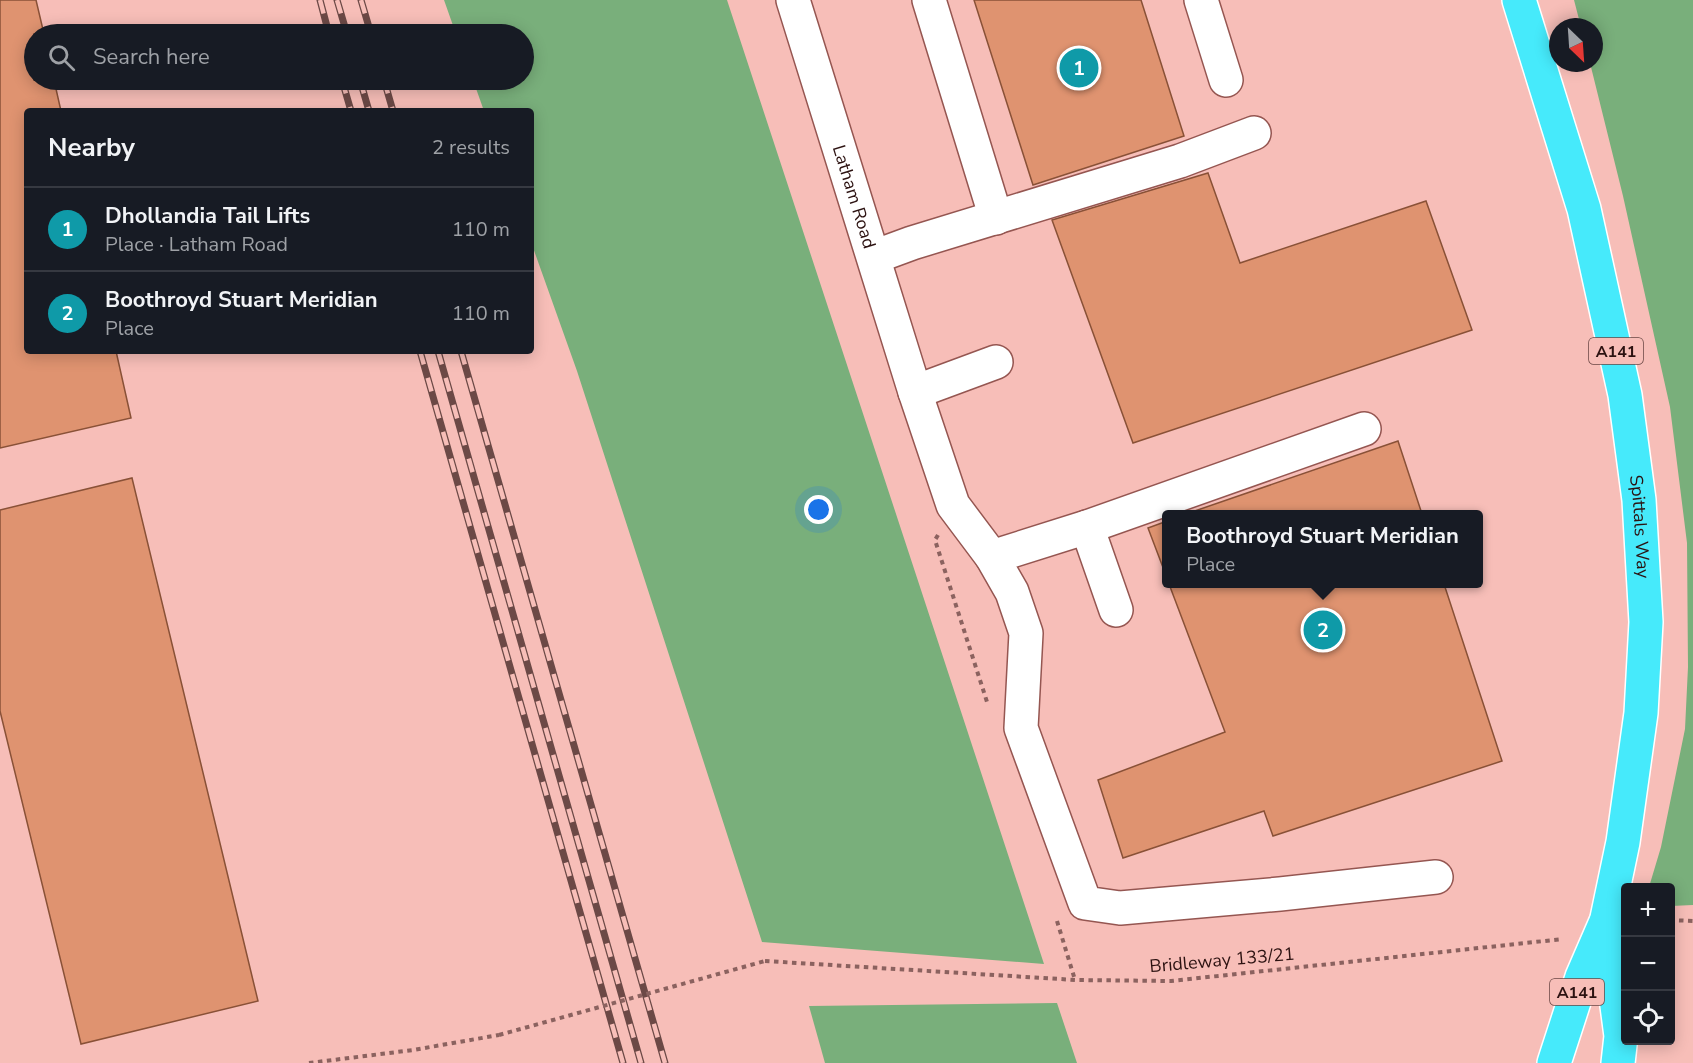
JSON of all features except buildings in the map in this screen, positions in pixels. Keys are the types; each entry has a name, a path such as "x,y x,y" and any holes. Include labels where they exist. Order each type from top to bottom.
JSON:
{"highway":[{"name":"Spittals Way","path":"1519,0 1584,209 1625,395 1639,500 1646,622 1641,713 1623,842 1606,923 1621,1036 1618,1063"},
{"name":"A141","path":"1554,1063 1582,977 1606,923"}],"street":[{"name":"Latham Road","path":"794,0 915,392 953,505 992,557 1012,592 1026,633 1021,728 1085,903 1120,908 1436,877"},
{"path":"929,0 996,218"},
{"path":"1201,0 1226,80"},
{"path":"874,257 1180,161 1254,133"},
{"path":"915,392 996,362"},
{"path":"992,557 1087,527 1364,429"},
{"path":"1087,527 1116,610"}],"path":[{"path":"1675,920 1693,921"},
{"name":"Bridleway 133/21","path":"309,1063 413,1050 499,1035 765,961 1076,980 1171,981 1576,938 1606,923"}],"green space":[{"path":"444,0 727,0 1044,964 762,942 577,371 534,250 534,108 483,108 477,90 534,90 534,24 452,24"},
{"path":"1574,0 1693,0 1693,905 1675,906 1675,883 1650,883 1661,847 1685,729 1688,667 1687,543 1670,407 1623,196 1592,72 1603,72 1603,18 1579,18"},
{"path":"1057,1003 1077,1063 825,1063 809,1006"}],"railway":[{"path":"320,0 326,24"},
{"path":"337,0 344,24"},
{"path":"361,0 368,24"},
{"path":"345,90 350,108"},
{"path":"363,90 368,108"},
{"path":"387,90 392,108"},
{"path":"421,354 623,1063"},
{"path":"439,354 641,1063"},
{"path":"462,354 665,1063"}],"place":[{"name":"Dhollandia Tail Lifts","path":"1079,68"},
{"name":"Boothroyd Stuart Meridian","path":"1323,630"}]}
